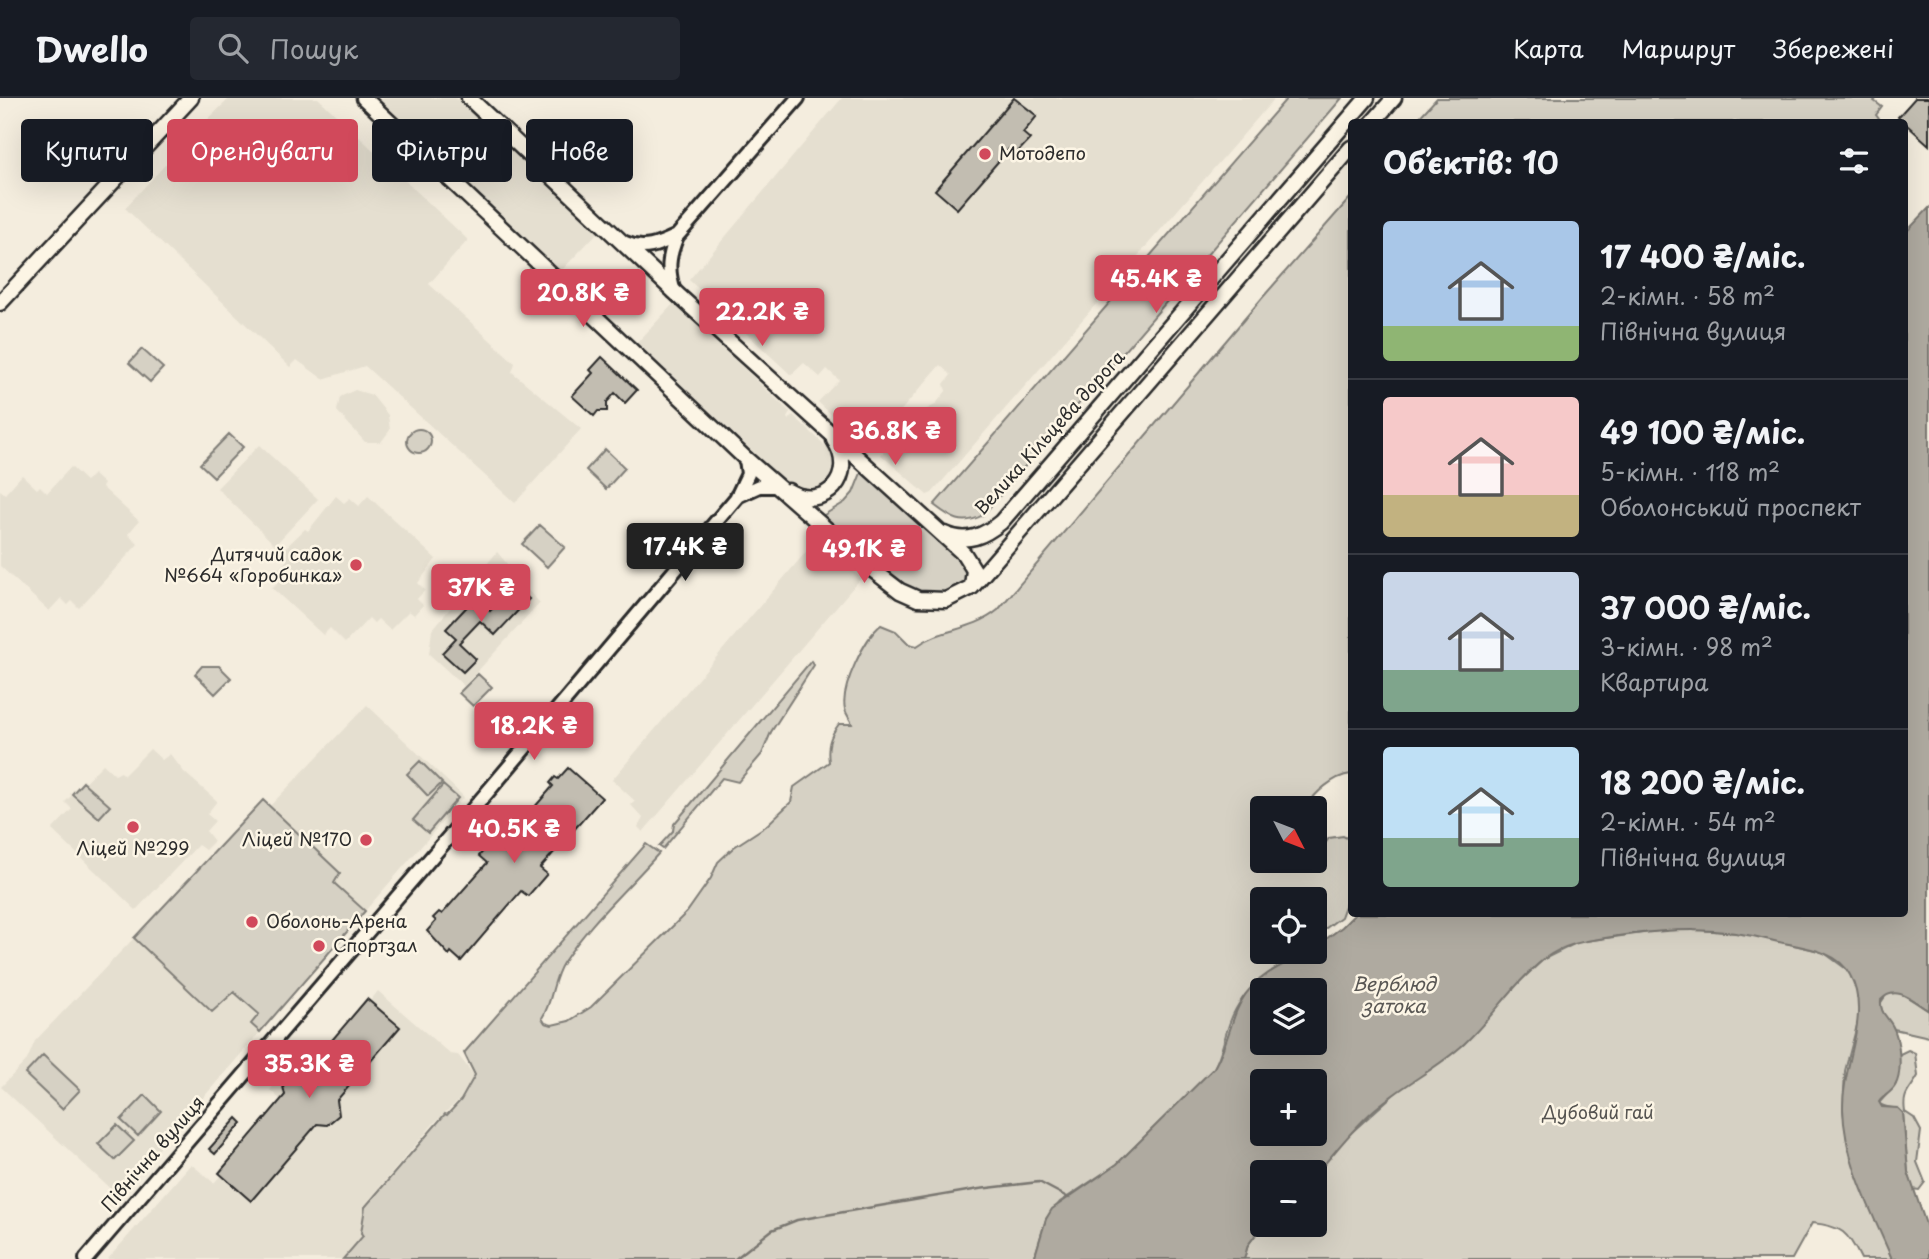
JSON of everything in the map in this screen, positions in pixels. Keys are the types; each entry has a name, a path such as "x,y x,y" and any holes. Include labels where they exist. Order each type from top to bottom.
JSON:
{"main road":[{"path":"0,303 191,98"},
{"path":"364,98 746,459 873,570 910,596 939,601 953,598 972,587 1348,151"},
{"path":"469,98 674,292 971,561 975,575 972,587"},
{"name":"Велика Кільцева дорога","path":"1349,119 1367,98"},
{"path":"1376,119 1394,98"},
{"name":"Велика Кільцева дорога","path":"940,531 952,537 977,537 989,532 1001,522 1348,120"},
{"path":"777,486 803,498 823,495 833,488 842,472 842,457 827,430"}],"street":[{"path":"674,292 668,268 669,256 677,236 798,98"},
{"path":"621,241 632,247 644,248 677,236"},
{"name":"Північна вулиця","path":"86,1259 737,497 748,474 746,459"},
{"path":"737,497 760,485 777,486"}],"shaded area":[{"path":"230,98 318,98 340,119 208,119"},
{"path":"383,98 456,98 479,119 398,119 379,101"},
{"path":"842,98 1275,98 932,493 927,495 881,455 915,415 935,405 946,391 944,384 951,375 940,365 868,449 818,402 839,380 827,369 820,377 804,363 791,375 689,280"},
{"path":"358,136 372,149 372,182 407,182 468,240 429,284 515,363 512,372 581,429 515,503 365,366 323,379 297,360 290,367 125,208 149,182 153,182 153,178 167,163 167,182 358,182"},
{"path":"512,150 526,163 526,182 546,182 599,231 561,271 466,182 512,182"},
{"path":"674,303 790,412 787,418 789,420 793,415 836,456 838,470 826,492 795,491 637,343"},
{"path":"355,390 372,395 388,415 390,430 381,442 365,442 337,411 340,397"},
{"path":"259,445 318,499 275,545 217,488"},
{"path":"71,467 86,481 93,474 104,484 102,487 139,521 128,534 138,544 79,608 72,601 68,605 61,598 49,611 0,566 0,490 5,494 22,475 37,489 40,486 47,493"},
{"name":"Дитячий садок №664 «Горобинка»","path":"336,496 344,503 350,498 359,506 368,496 436,559 418,583 425,590 417,599 423,605 414,615 409,611 390,630 378,619 374,623 369,618 345,643 330,628 323,635 272,588 283,577 277,571 287,560 280,553 305,529 308,531"},
{"path":"816,540 861,578 643,832 638,827 643,818 631,805 635,801 612,780"},
{"path":"497,552 540,603 464,686 429,654 432,630"},
{"name":"Ліцей №170","path":"367,705 464,797 365,911 334,883 340,873 269,807"},
{"name":"Ліцей №299","path":"150,749 162,760 170,754 184,772 217,801 207,814 215,821 206,831 214,841 205,850 198,845 136,910 52,830 72,809 65,802 103,764 115,775 121,772 124,775"},
{"path":"134,938 212,1012 234,992 259,1015 251,1024 260,1032 118,1196 1,1087 27,1060 35,1041"},
{"path":"378,991 450,1054 458,1055 474,1075 460,1099 434,1123 364,1206 360,1232 363,1235 342,1259 108,1259 191,1164 214,1183 221,1175 219,1173 281,1100 270,1090 298,1058 309,1067 367,999 370,1001"}],"green space":[{"path":"1287,98 1342,98 983,515 963,521 934,505"},
{"path":"1437,98 1877,98 1874,101 1882,107 1876,115 1879,119 1418,119"},
{"path":"1348,200 1348,774 1325,786 1315,796 1250,796 1250,873 1327,873 1327,841 1329,838 1343,836 1348,838 1348,897 1341,917 1327,927 1327,887 1250,887 1250,964 1286,964 1264,978 1250,978 1250,990 1243,997 1230,1022 1214,1068 1117,1164 1060,1202 1046,1219 1034,1259 343,1259 363,1236 361,1233 365,1207 445,1114 461,1100 475,1075 464,1053 646,844 659,853 573,948 557,976 542,1018 545,1023 552,1025 569,1021 591,1007 687,912 711,878 718,862 734,847 766,826 791,802 794,787 829,762 828,752 833,733 839,724 852,724 846,713 844,700 850,676 861,651 881,625 896,631 909,644 917,646 936,636 977,622 998,610"},
{"path":"142,349 163,368 150,382 129,363"},
{"path":"419,429 428,432 431,441 428,450 419,453 410,450 407,441 410,432"},
{"path":"229,434 243,447 214,477 200,464"},
{"path":"605,449 625,468 606,489 586,470"},
{"path":"863,468 894,500 964,559 969,579 952,592 933,594 912,589 870,562 819,518 845,502 853,493"},
{"path":"540,525 565,547 547,567 522,544"},
{"path":"811,661 814,665 771,732 762,754 738,782 722,778 663,849 659,846 673,831 674,824"},
{"path":"202,666 219,666 231,678 215,694 195,674"},
{"path":"478,674 492,687 473,706 459,693"},
{"path":"420,761 442,783 428,796 407,774"},
{"path":"83,782 110,806 99,818 72,794"},
{"path":"443,785 458,798 428,833 413,820"},
{"name":"Оболонь-Арена","path":"263,800 340,873 334,883 365,911 260,1032 251,1024 259,1014 234,992 212,1012 134,938"},
{"name":"Дубовий гай","path":"1679,928 1748,934 1823,952 1849,971 1858,990 1860,1014 1845,1071 1843,1110 1848,1147 1892,1259 1861,1259 1843,1232 1830,1226 1812,1223 1792,1259 1244,1259 1248,1245 1254,1237 1327,1237 1327,1160 1342,1141 1403,1086 1464,1044 1516,985 1544,959 1578,942"},
{"path":"1901,993 1929,1011 1929,1037 1894,1029 1884,1016 1880,1004 1886,995"},
{"path":"1908,1050 1915,1053 1918,1076 1907,1092 1904,1106 1905,1112 1914,1118 1921,1131 1917,1162 1925,1182 1919,1190 1913,1189 1908,1172 1903,1113 1879,1103 1896,1084 1898,1055"},
{"path":"43,1055 80,1090 62,1109 25,1074"},
{"path":"145,1095 161,1111 138,1136 121,1120"},
{"path":"117,1125 134,1141 115,1160 98,1144"}],"water":[{"name":"Верблюд затока","path":"1929,208 1929,1011 1899,994 1887,995 1881,1000 1882,1011 1897,1038 1900,1064 1895,1086 1879,1102 1882,1107 1898,1108 1903,1113 1908,1172 1929,1233 1929,1259 1892,1259 1868,1204 1848,1147 1843,1109 1844,1092 1858,1007 1856,991 1844,966 1826,954 1803,947 1732,932 1676,930 1589,941 1552,953 1522,979 1464,1044 1385,1101 1350,1134 1327,1161 1250,1160 1250,1237 1254,1237 1248,1245 1244,1259 1034,1259 1046,1219 1052,1209 1117,1164 1214,1068 1237,1010 1250,989 1250,1055 1327,1055 1327,978 1261,978 1284,964 1327,964 1327,938 1352,917 1908,917 1908,230"}],"building":[{"name":"Мотодепо","path":"1014,98 1037,116 1023,133 1030,139 1015,155 1009,149 957,209 935,190"},
{"path":"1915,98 1929,98 1929,145 1908,126 1908,119 1898,117"},
{"path":"602,357 637,390 625,403 615,393 607,402 607,411 598,411 594,416 572,396 593,373 590,370"},
{"path":"514,585 529,599 495,635 480,621 459,643 476,659 463,672 442,653 456,638 446,629 476,597 490,611"},
{"path":"568,768 602,798 540,868 547,874 528,896 521,891 461,961 451,952 449,955 427,931 436,921 433,918 439,912 442,914 487,863 479,856 499,832 507,839 553,786 550,783 555,777 558,779"},
{"path":"367,999 400,1027 337,1100 339,1115 327,1125 317,1124 251,1201 219,1173 285,1095 282,1082 293,1071 305,1072"},
{"path":"237,1118 242,1123 215,1154 209,1149"}],"waterway":[{"path":"735,1259 772,1230 797,1220 979,1189 1039,1182 1069,1198"}],"place":[{"name":"Мотодепо","path":"985,154"},
{"name":"Дитячий садок №664 «Горобинка»","path":"356,565"},
{"name":"Ліцей №299","path":"133,827"},
{"name":"Ліцей №170","path":"366,840"},
{"name":"Оболонь-Арена","path":"252,922"},
{"name":"Спортзал","path":"319,946"}]}
